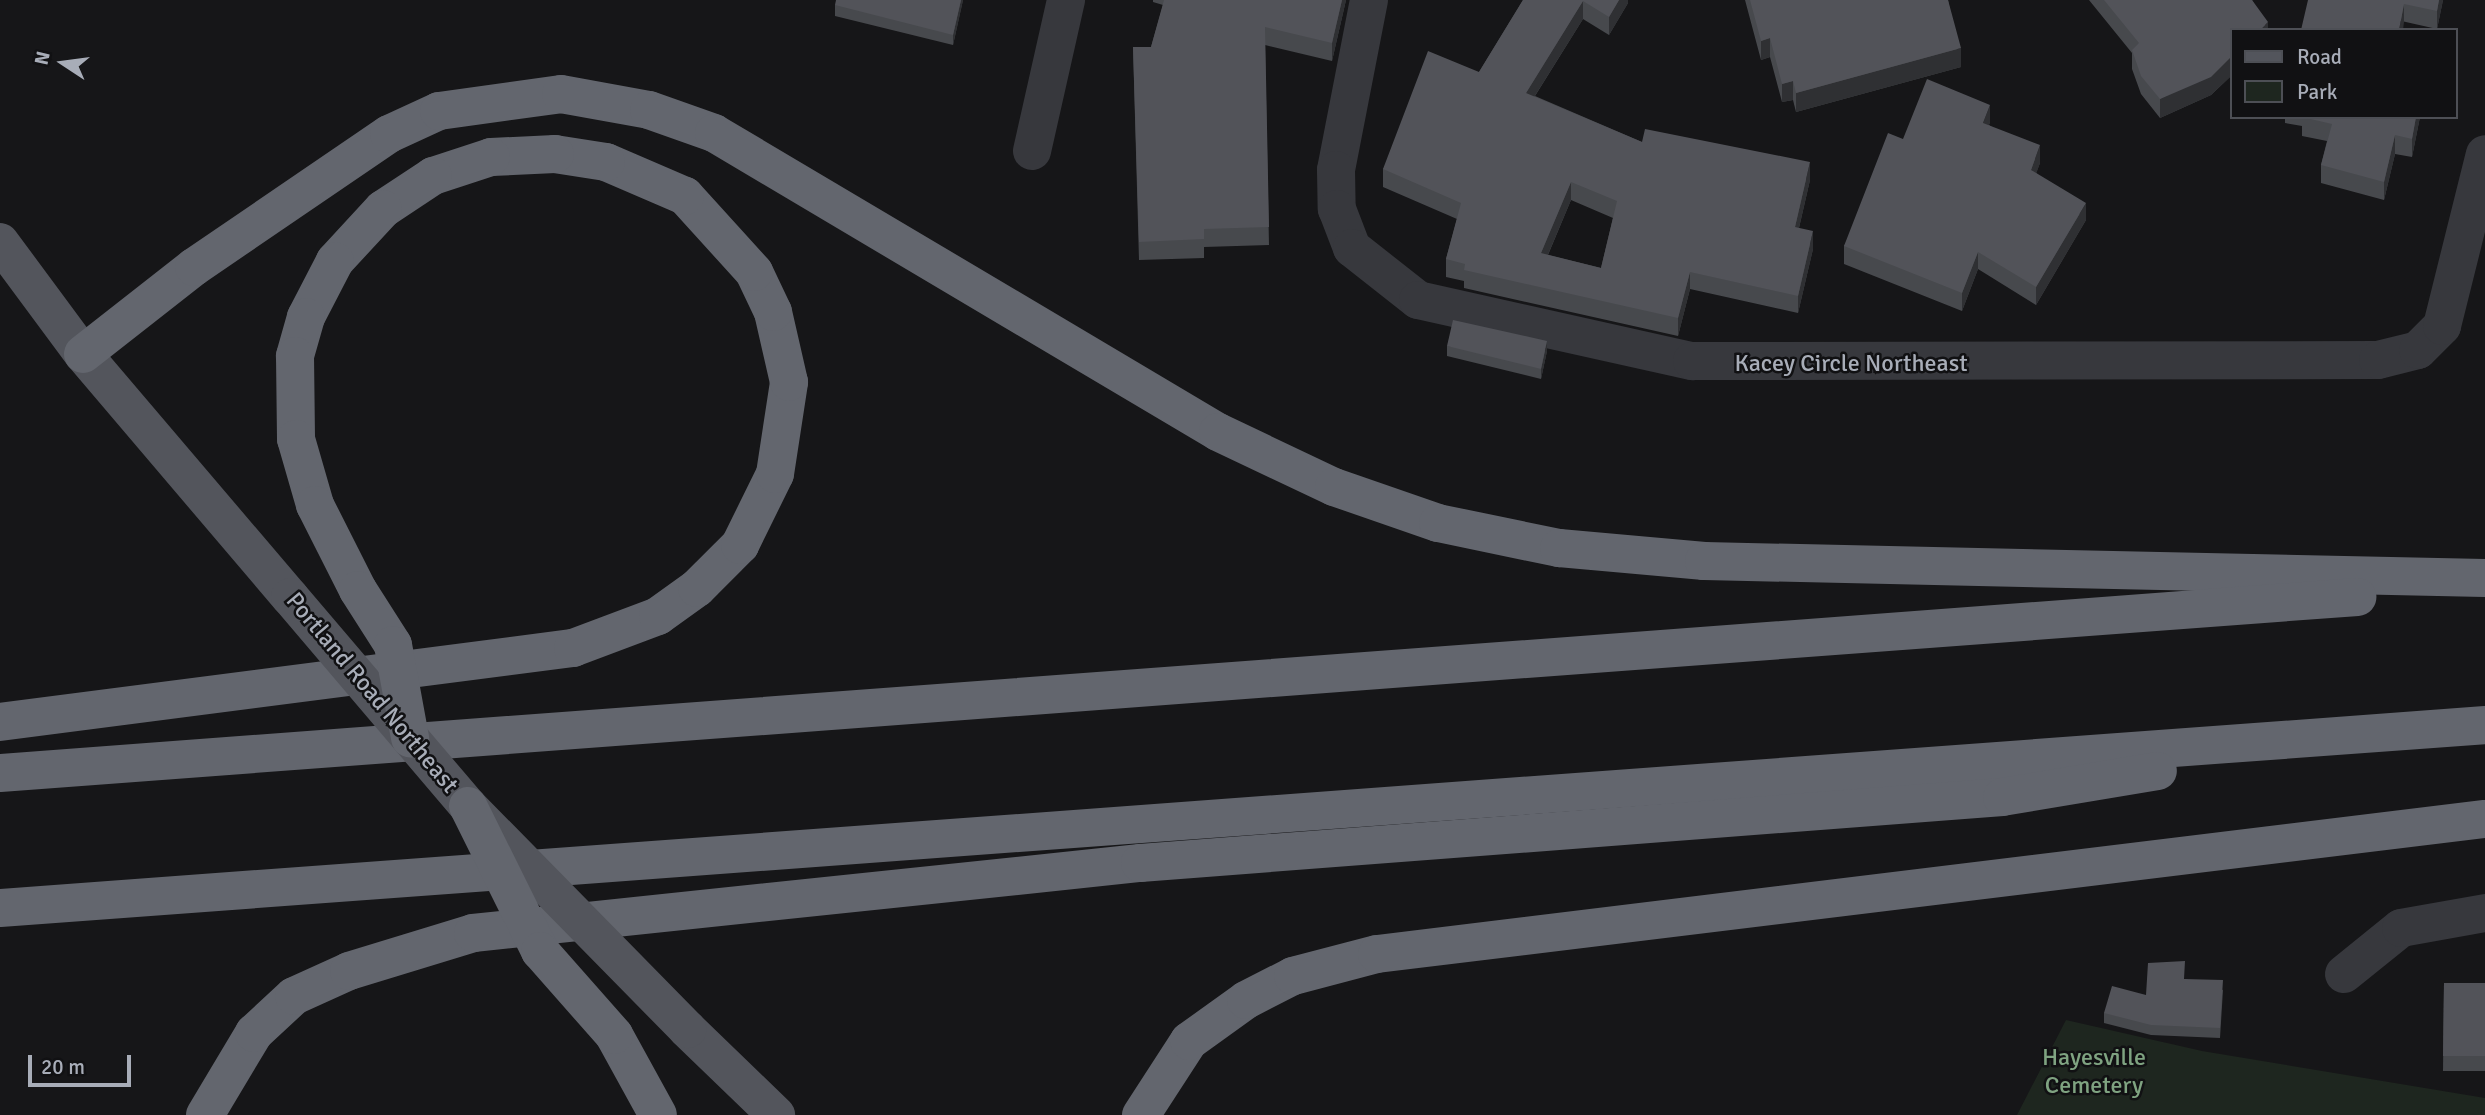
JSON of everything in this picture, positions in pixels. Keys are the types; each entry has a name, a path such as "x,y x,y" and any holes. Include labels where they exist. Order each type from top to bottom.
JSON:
{"highway":[{"path":"83,354 194,267 389,134 439,111 561,94 649,110 714,134 1218,432 1334,487 1438,523 1559,548 1704,561 2485,578"},
{"path":"0,722 573,648 658,616 697,588 740,545 775,474 789,383 773,312 754,272 685,196 606,162 555,154 491,157 432,176 393,202 335,261 306,317 295,356 296,439 315,505 358,590 393,645 410,738"},
{"path":"0,773 2485,587"},
{"path":"0,908 2485,725"},
{"path":"205,1115 254,1033 294,996 349,971 473,933 1140,863 2002,797 2409,731"},
{"path":"468,806 540,951 614,1035 658,1115"},
{"path":"1141,1115 1189,1041 1246,1000 1293,976 1377,954 2485,819"}],"main road":[{"name":"Portland Road Northeast","path":"0,242 83,354 468,806 687,1029 776,1115"}],"street":[{"path":"1032,151 1066,0"},
{"name":"Kacey Circle Northeast","path":"1369,0 1336,170 1337,209 1352,248 1418,300 1692,361 2351,360 2418,350 2442,326 2485,154"},
{"path":"2344,974 2411,924 2485,913"}],"green space":[{"name":"Hayesville Cemetery","path":"2066,1020 2202,1051 2485,1098 2485,1115 2017,1115"}],"building":[{"path":"836,0 961,0 953,35 835,5"},
{"path":"1164,0 1342,0 1332,43 1265,27 1269,227 1204,229 1204,239 1139,242 1133,47 1151,47"},
{"path":"1523,0 1619,0 1609,17 1583,1 1526,93 1642,142 1645,129 1810,162 1795,227 1813,231 1798,296 1690,272 1678,318 1464,270 1465,264 1446,259 1461,203 1383,169 1428,51 1479,72","holes":["1571,182 1617,201 1601,268 1541,253"]},
{"path":"1750,0 1948,0 1961,48 1796,93 1793,81 1782,84 1770,38 1761,41"},
{"path":"2104,0 2252,0 2268,22 2262,28 2230,28 2230,58 2211,77 2160,99 2141,76 2132,50 2139,43"},
{"path":"2308,0 2439,0 2437,11 2404,4 2399,28 2301,28"},
{"path":"1927,79 1990,105 1983,123 2040,145 2031,170 2086,203 2036,287 1978,252 1962,293 1844,246 1888,133 1903,139"},
{"path":"2311,119 2416,119 2412,139 2395,135 2384,182 2321,165 2332,124"},
{"path":"1453,320 1547,341 1541,369 1447,346"},
{"path":"2185,961 2184,979 2223,980 2220,1028 2151,1025 2104,1013 2112,986 2146,995 2148,963"},
{"path":"2444,983 2485,983 2485,1056 2443,1056"}]}
